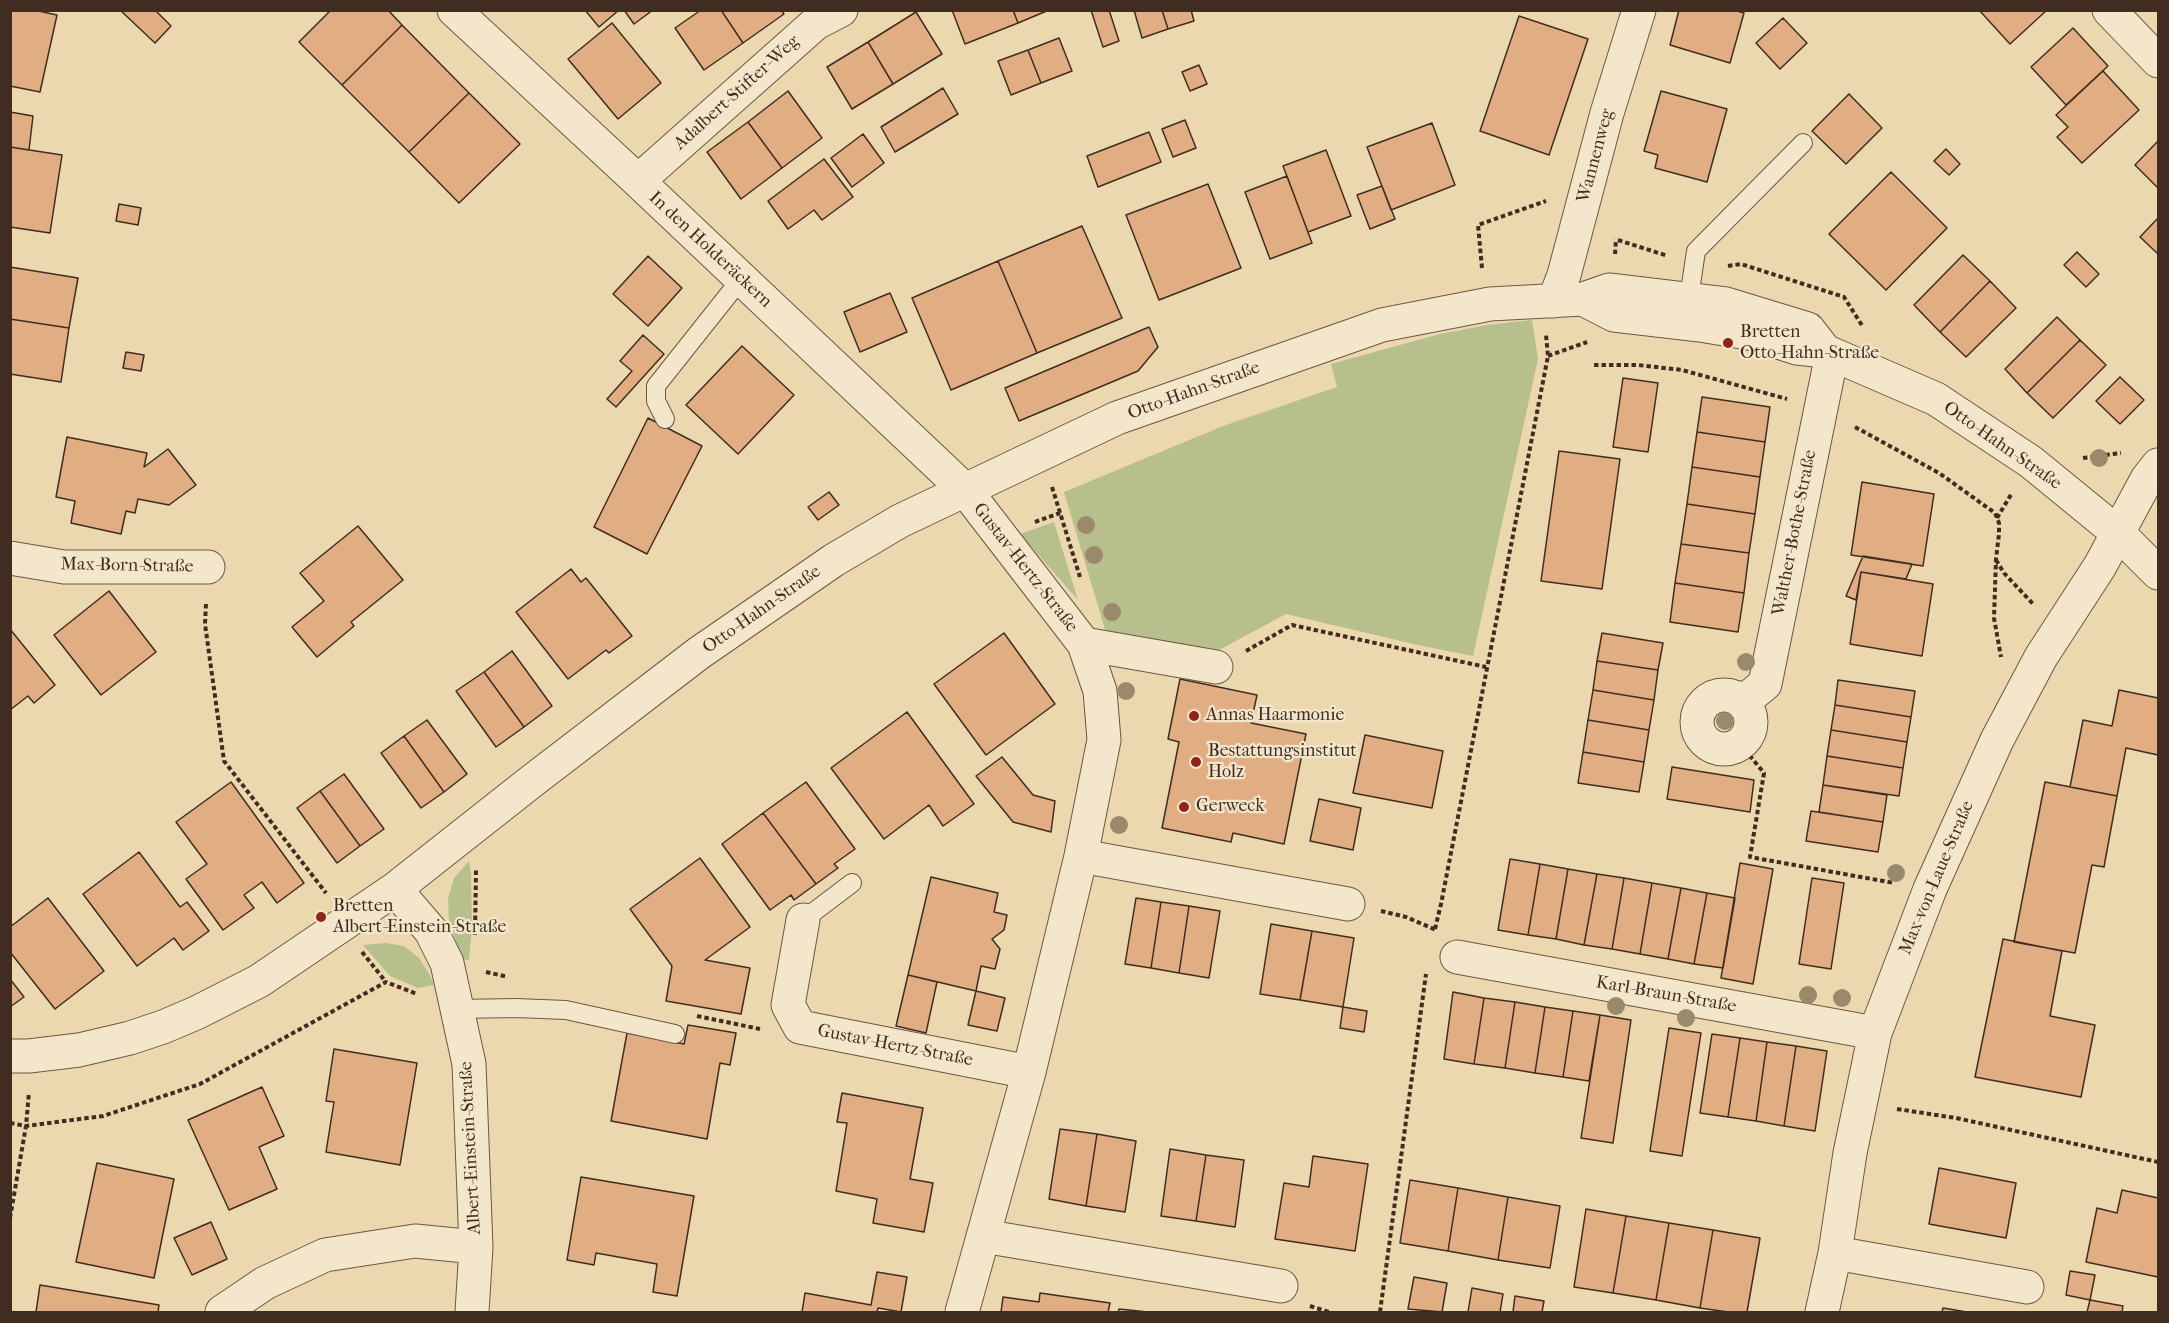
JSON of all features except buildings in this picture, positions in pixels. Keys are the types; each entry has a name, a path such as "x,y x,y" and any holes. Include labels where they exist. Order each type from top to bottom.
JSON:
{"street":[{"name":"In den Holderäckern","path":"453,10 966,491"},
{"name":"Adalbert-Stifter-Weg","path":"638,181 816,23 841,10"},
{"name":"Wannenweg","path":"1569,300 1564,274 1607,113 1639,10"},
{"path":"2109,10 2158,61"},
{"name":"Otto-Hahn-Straße","path":"20,1056 79,1050 163,1027 259,981 394,889 699,653 834,560 900,521 1117,418 1382,325 1490,304 1569,300 1609,290 1726,304 1808,329 1829,352"},
{"name":"Otto-Hahn-Straße","path":"1569,300 1614,315 1754,334 1797,348 1829,352 1936,399 2031,462 2119,534 2158,573"},
{"name":"Walther-Bothe-Straße","path":"1743,702 1765,684 1820,411 1829,352"},
{"name":"Max-von-Laue-Straße","path":"1822,1312 1835,1253 1850,1154 1875,1033 1930,889 1996,740 2041,657 2119,534 2147,479 2158,465"},
{"name":"Gustav-Hertz-Straße","path":"962,1312 1029,1072 1081,856 1104,740 1100,691 1084,644 966,491"},
{"name":"Max-Born-Straße","path":"10,558 64,567 208,567"},
{"name":"Gustav-Hertz-Straße","path":"1084,644 1216,667"},
{"path":"1726,694 1735,696 1743,702 1750,712 1752,724 1749,735 1740,744 1729,749 1719,748 1710,745 1702,737 1698,717 1707,701 1726,694"},
{"path":"1081,856 1348,904"},
{"name":"Albert-Einstein-Straße","path":"394,889 431,931 447,963 469,1064 476,1247 472,1312"},
{"name":"Gustav-Hertz-Straße","path":"803,920 788,1005 800,1027 1029,1072"},
{"name":"Karl-Braun-Straße","path":"1439,953 1875,1033"},
{"path":"983,1236 1281,1286"},
{"name":"Albert-Einstein-Straße","path":"222,1312 265,1283 325,1255 415,1240 476,1247"},
{"path":"1835,1253 2027,1287"}],"lane":[{"path":"1689,298 1696,250 1803,143"},
{"path":"665,418 656,401 657,386 741,279"},
{"path":"803,920 852,883"},
{"path":"455,1000 516,1008 566,1010 675,1034"}],"path":[{"path":"1380,1312 1439,953 1435,929 1548,356 1597,339"},
{"path":"1594,365 1638,365 1682,370 1766,392 1820,411 1939,473 1995,513 1999,534 1994,618 1999,653 2019,699"},
{"path":"1042,455 1081,580"},
{"path":"1996,559 2016,588 2061,627"},
{"path":"208,567 205,624 224,761 348,921"},
{"path":"1216,667 1292,626 1486,667"},
{"path":"1740,744 1764,773 1749,857 1930,889"},
{"path":"469,830 476,869 475,937"},
{"path":"1406,917 1435,929"},
{"path":"10,1123 26,1126 104,1116 200,1084 386,982 420,996 455,1000"},
{"path":"10,1218 26,1126 31,1075 20,1056"},
{"path":"1861,1103 1956,1118 2158,1162"}],"green space":[{"path":"1532,320 1538,359 1473,656 1286,614 1217,651 1106,633 1064,492 1223,426 1337,387 1331,364 1440,334 1487,325"},
{"path":"1054,522 1078,600 1020,534"},
{"path":"469,861 472,927 469,960 461,959 449,920 448,898 454,878"},
{"path":"386,943 404,946 419,958 434,985 418,988 390,976 363,945"}],"place":[{"name":"Bretten Otto-Hahn-Straße","path":"1728,343"},
{"name":"Annas Haarmonie","path":"1194,716"},
{"name":"Bestattungsinstitut Holz","path":"1196,762"},
{"name":"Gerweck","path":"1184,807"},
{"name":"Bretten Albert-Einstein-Straße","path":"321,917"}]}
